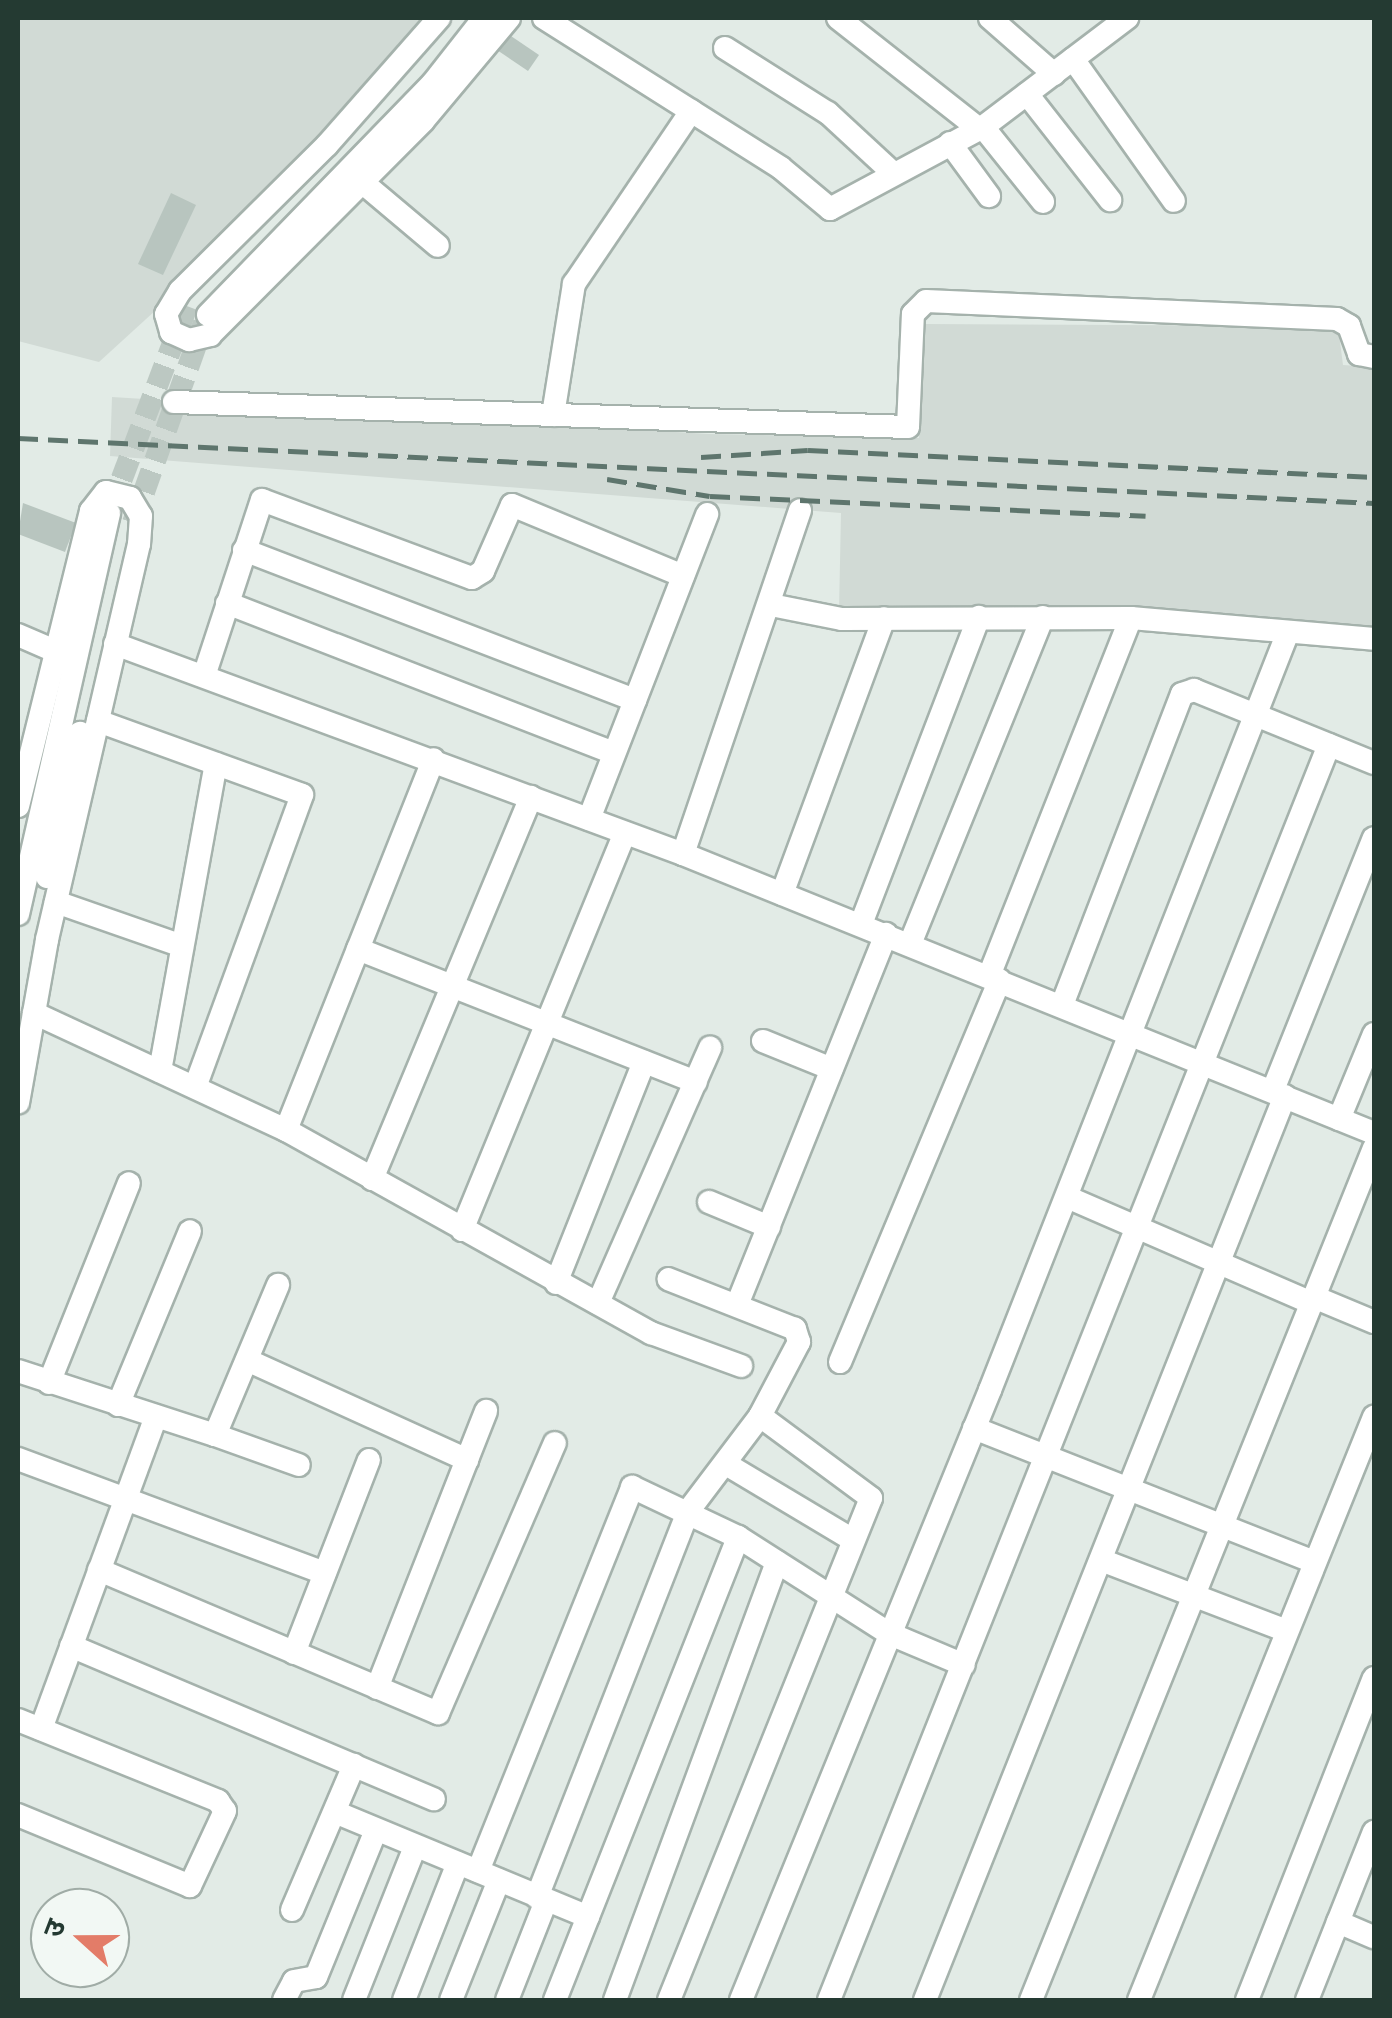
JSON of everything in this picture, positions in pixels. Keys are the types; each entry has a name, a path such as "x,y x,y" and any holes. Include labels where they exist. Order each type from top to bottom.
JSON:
{"street":[{"path":"440,18 327,145 180,291 168,307 167,327 189,340 210,335 452,89 509,18"},
{"path":"456,18 197,310 419,98 484,18"},
{"path":"544,18 781,168 830,209 892,172 981,128 1127,18"},
{"path":"838,18 981,128 1043,202"},
{"path":"990,18 1054,74"},
{"path":"725,48 828,112 892,172"},
{"path":"1073,59 1174,202"},
{"path":"1027,94 1110,200"},
{"path":"553,416 574,284 691,111"},
{"path":"950,143 989,196"},
{"path":"362,182 438,246"},
{"path":"174,402 908,427 913,314 926,302 1337,319 1350,326 1358,354 1374,356"},
{"path":"18,806 90,511 106,492 130,498 142,516 56,902 18,1102"},
{"path":"206,674 259,503 268,500 476,578 512,505 683,576"},
{"path":"683,854 771,605 800,510"},
{"path":"18,914 109,514"},
{"path":"589,819 708,514"},
{"path":"18,1048 57,816 130,531"},
{"path":"244,550 635,700"},
{"path":"226,603 614,753"},
{"path":"771,605 832,618 1131,618 1374,638"},
{"path":"861,924 980,617"},
{"path":"910,944 1043,617"},
{"path":"782,894 884,618"},
{"path":"840,1362 994,978 1131,618"},
{"path":"741,2000 974,1428 1288,632"},
{"path":"18,634 54,651"},
{"path":"116,644 206,674 683,854 1374,1133"},
{"path":"1062,1006 1182,694 1194,690 1374,763"},
{"path":"98,720 292,788 302,801 195,1087"},
{"path":"830,2000 1329,744"},
{"path":"286,1130 434,760"},
{"path":"160,1071 216,764"},
{"path":"372,1179 531,797"},
{"path":"462,1230 625,833"},
{"path":"925,2000 1219,1262 1374,838"},
{"path":"56,902 182,946"},
{"path":"737,1305 886,934"},
{"path":"358,949 696,1082"},
{"path":"34,1013 286,1130 651,1334 741,1366"},
{"path":"1339,1119 1374,1034"},
{"path":"763,1040 832,1068"},
{"path":"598,1303 710,1048"},
{"path":"556,1283 644,1062"},
{"path":"1031,2000 1374,1148"},
{"path":"49,1383 129,1184"},
{"path":"1066,1196 1219,1262 1374,1322"},
{"path":"709,1202 768,1227"},
{"path":"118,1405 190,1230"},
{"path":"508,2000 541,1899 689,1510 760,1416 789,1368 799,1334 668,1279"},
{"path":"215,1434 278,1285"},
{"path":"247,1360 467,1460"},
{"path":"18,1371 299,1465"},
{"path":"377,1688 486,1411"},
{"path":"670,2000 870,1493 760,1416"},
{"path":"40,1729 156,1417"},
{"path":"1139,2000 1374,1418"},
{"path":"974,1428 1314,1562"},
{"path":"99,1570 377,1688 444,1710 556,1443"},
{"path":"18,1459 324,1574"},
{"path":"294,1653 369,1460"},
{"path":"726,1464 853,1540"},
{"path":"404,2000 478,1871 628,1491 636,1486 738,1537 888,1633 964,1665"},
{"path":"581,2000 557,1996 738,1537"},
{"path":"1101,1560 1287,1631"},
{"path":"614,2000 777,1562"},
{"path":"70,1646 434,1799"},
{"path":"1247,2000 1374,1678"},
{"path":"18,1720 218,1801 224,1811 190,1886 18,1816"},
{"path":"292,1910 354,1765"},
{"path":"334,1812 588,1917"},
{"path":"284,2000 294,1981 316,1977 376,1830"},
{"path":"1307,2000 1374,1832"},
{"path":"354,2000 414,1846"},
{"path":"451,2000 478,1871"},
{"path":"1338,1922 1374,1937"}],"shaded area":[{"path":"18,18 430,18 248,226 99,362 18,341"},
{"path":"924,324 1338,326 1343,365 1374,367 1374,633 839,611 841,513 110,456 112,397 708,434 919,438"}],"building":[{"path":"505,32 539,55 528,71 494,48"},
{"path":"171,193 196,205 163,275 138,264"},
{"path":"23,503 76,523 65,552 18,534"}],"tunnel":[{"path":"110,510 187,306"},
{"path":"133,523 204,323"}],"railway":[{"path":"18,438 1374,503"},
{"path":"701,457 808,450 1374,477"},
{"path":"607,479 710,496 1146,516"}]}
